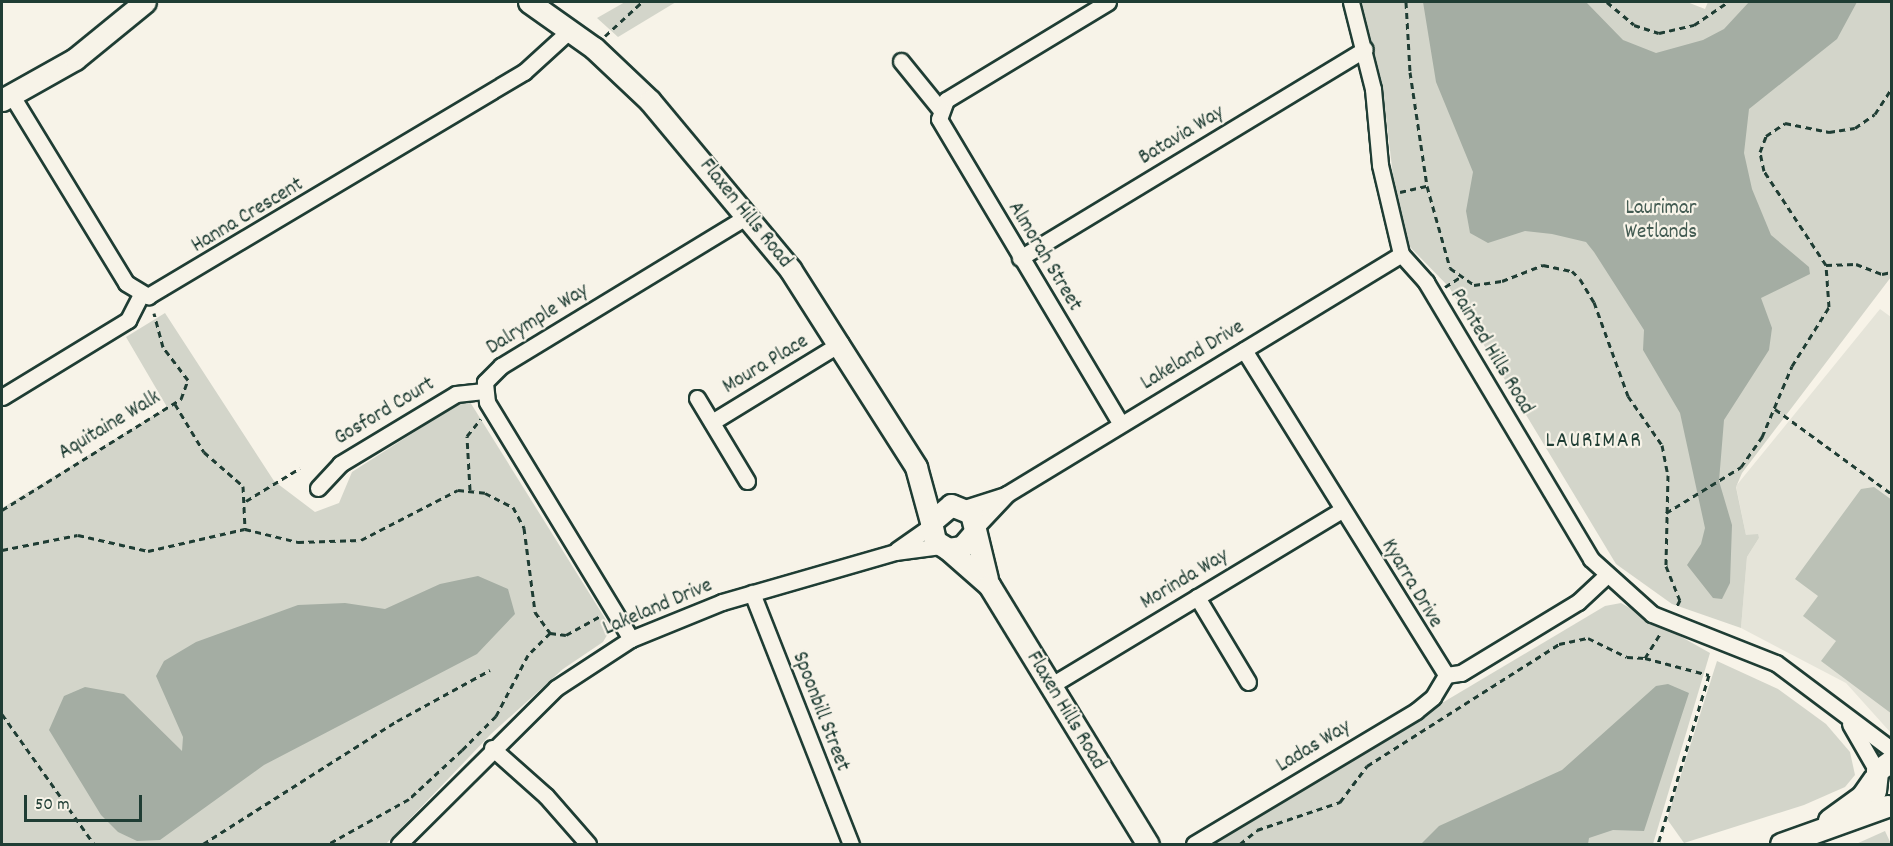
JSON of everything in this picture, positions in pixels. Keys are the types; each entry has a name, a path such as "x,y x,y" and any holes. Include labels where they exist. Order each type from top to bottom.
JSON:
{"street":[{"path":"2,397 128,320 141,295 126,283 7,98 75,59 145,2"},
{"name":"Flaxen Hills Road","path":"529,2 594,48 650,101 747,216 841,343 916,467 931,524"},
{"path":"940,109 957,92 1108,2"},
{"name":"Painted Hills Road","path":"1351,2 1365,49 1387,195 1401,254 1426,282 1605,577 1669,622 1776,663 1892,750"},
{"name":"Hanna Crescent","path":"141,295 163,292 524,72 570,30"},
{"name":"Batavia Way","path":"1020,258 1365,49"},
{"name":"Almorah Street","path":"901,61 940,109 942,129 1121,424"},
{"name":"Dalrymple Way","path":"631,639 492,411 484,391 489,375 501,366 747,216"},
{"name":"Lakeland Drive","path":"975,530 1008,494 1401,254"},
{"name":"Moura Place","path":"712,422 841,343"},
{"name":"Kyarra Drive","path":"1244,350 1446,675"},
{"name":"Gosford Court","path":"318,488 340,464 456,394 484,391"},
{"name":"Moura Place","path":"697,398 747,480"},
{"name":"Flaxen Hills Road","path":"916,467 961,507"},
{"name":"Lakeland Drive","path":"961,507 1008,494"},
{"path":"961,507 975,530 968,544 945,547 931,524 938,510 961,507"},
{"name":"Morinda Way","path":"1050,686 1342,510"},
{"name":"Lakeland Drive","path":"895,552 931,524"},
{"name":"Flaxen Hills Road","path":"975,530 989,585 1140,842"},
{"name":"Flaxen Hills Road","path":"945,547 989,585"},
{"name":"Lakeland Drive","path":"399,844 492,748 556,688 631,639 752,593 895,552 945,547"},
{"path":"1446,675 1461,673 1578,602 1605,577"},
{"name":"Spoonbill Street","path":"752,593 852,844"},
{"path":"1197,597 1248,682"},
{"name":"Ladas Way","path":"1194,844 1416,711 1433,698 1446,675"},
{"name":"Painted Hills Road","path":"1846,716 1881,770"},
{"path":"492,748 546,796 588,844"},
{"path":"1781,844 1889,807 1876,794 1881,770"},
{"path":"1806,835 1857,800 1881,770"}],"path":[{"path":"594,48 642,2"},
{"path":"1406,2 1410,72 1427,186 1450,268 1459,278 1486,285 1542,265 1572,271 1580,279 1594,302 1628,396 1662,445 1666,566 1680,600 1669,622 1645,658"},
{"path":"1607,2 1634,25 1659,33 1694,25 1728,2"},
{"path":"1666,513 1728,477 1757,444 1775,409 1792,366 1829,307 1826,265 1764,171 1763,143 1785,123 1829,132 1855,128 1875,114 1892,88"},
{"path":"1387,195 1427,186"},
{"path":"1826,265 1856,264 1882,274 1892,272"},
{"name":"Aquitaine Walk","path":"2,510 175,404 186,393 188,380 163,347 154,313"},
{"path":"175,404 204,453 243,486 246,501 244,529"},
{"path":"1775,409 1892,494"},
{"path":"470,490 467,436 492,411"},
{"path":"246,501 300,468"},
{"path":"2,550 78,535 148,551 244,529 298,542 361,540 446,494 470,490 508,503 518,514 536,612 550,633 566,635 612,609"},
{"path":"328,844 409,799 462,750 496,716 528,655 550,633"},
{"path":"1240,844 1257,830 1340,802 1367,766 1559,644 1588,638 1627,657 1645,658 1709,675 1658,844"},
{"path":"203,844 397,721 490,670"},
{"path":"2,714 94,844"}],"shaded area":[{"path":"1423,2 1586,2 1623,40 1656,53 1703,40 1724,29 1749,2 1857,2 1837,39 1749,109 1744,153 1752,189 1771,235 1809,267 1810,274 1761,298 1772,328 1769,350 1724,420 1719,481 1732,525 1730,583 1722,599 1713,598 1687,565 1701,544 1705,528 1680,413 1643,350 1644,330 1594,252 1586,242 1552,234 1525,231 1488,243 1470,233 1466,211 1473,172 1436,82"},
{"path":"1880,309 1891,317 1891,733 1846,683 1741,628 1747,557 1759,538 1746,535 1736,486"},
{"path":"478,576 508,589 515,614 477,654 264,765 160,840 137,841 118,832 101,815 49,730 64,696 85,687 124,694 182,751 183,737 156,676 164,661 196,642 298,605 345,603 385,609 440,584"},
{"path":"1668,684 1689,693 1644,831 1613,830 1589,838 1588,844 1421,844 1439,826 1562,770 1656,686"}],"green space":[{"path":"625,2 676,2 618,37 597,18"},
{"name":"Laurimar Wetlands","path":"1361,2 1687,2 1705,9 1708,2 1891,2 1891,277 1742,473 1736,487 1746,535 1758,534 1759,538 1747,557 1741,628 1672,604 1616,564 1449,287 1409,246 1394,184 1382,83"},
{"path":"165,313 274,481 315,512 339,503 352,472 458,404 470,402 606,620 610,630 603,642 563,669 491,734 386,844 2,844 2,508 167,407 126,337"},
{"path":"1621,603 1710,653 1653,844 1205,844 1605,606"},
{"path":"1717,661 1778,689 1826,724 1850,752 1855,775 1845,787 1804,805 1684,843 1667,819"},
{"path":"1885,831 1891,844 1856,844"}],"building":[{"path":"1874,487 1892,500 1892,714 1821,661 1836,641 1803,616 1818,596 1795,579 1861,489"}],"district":[{"name":"LAURIMAR","path":"1594,442"}]}
